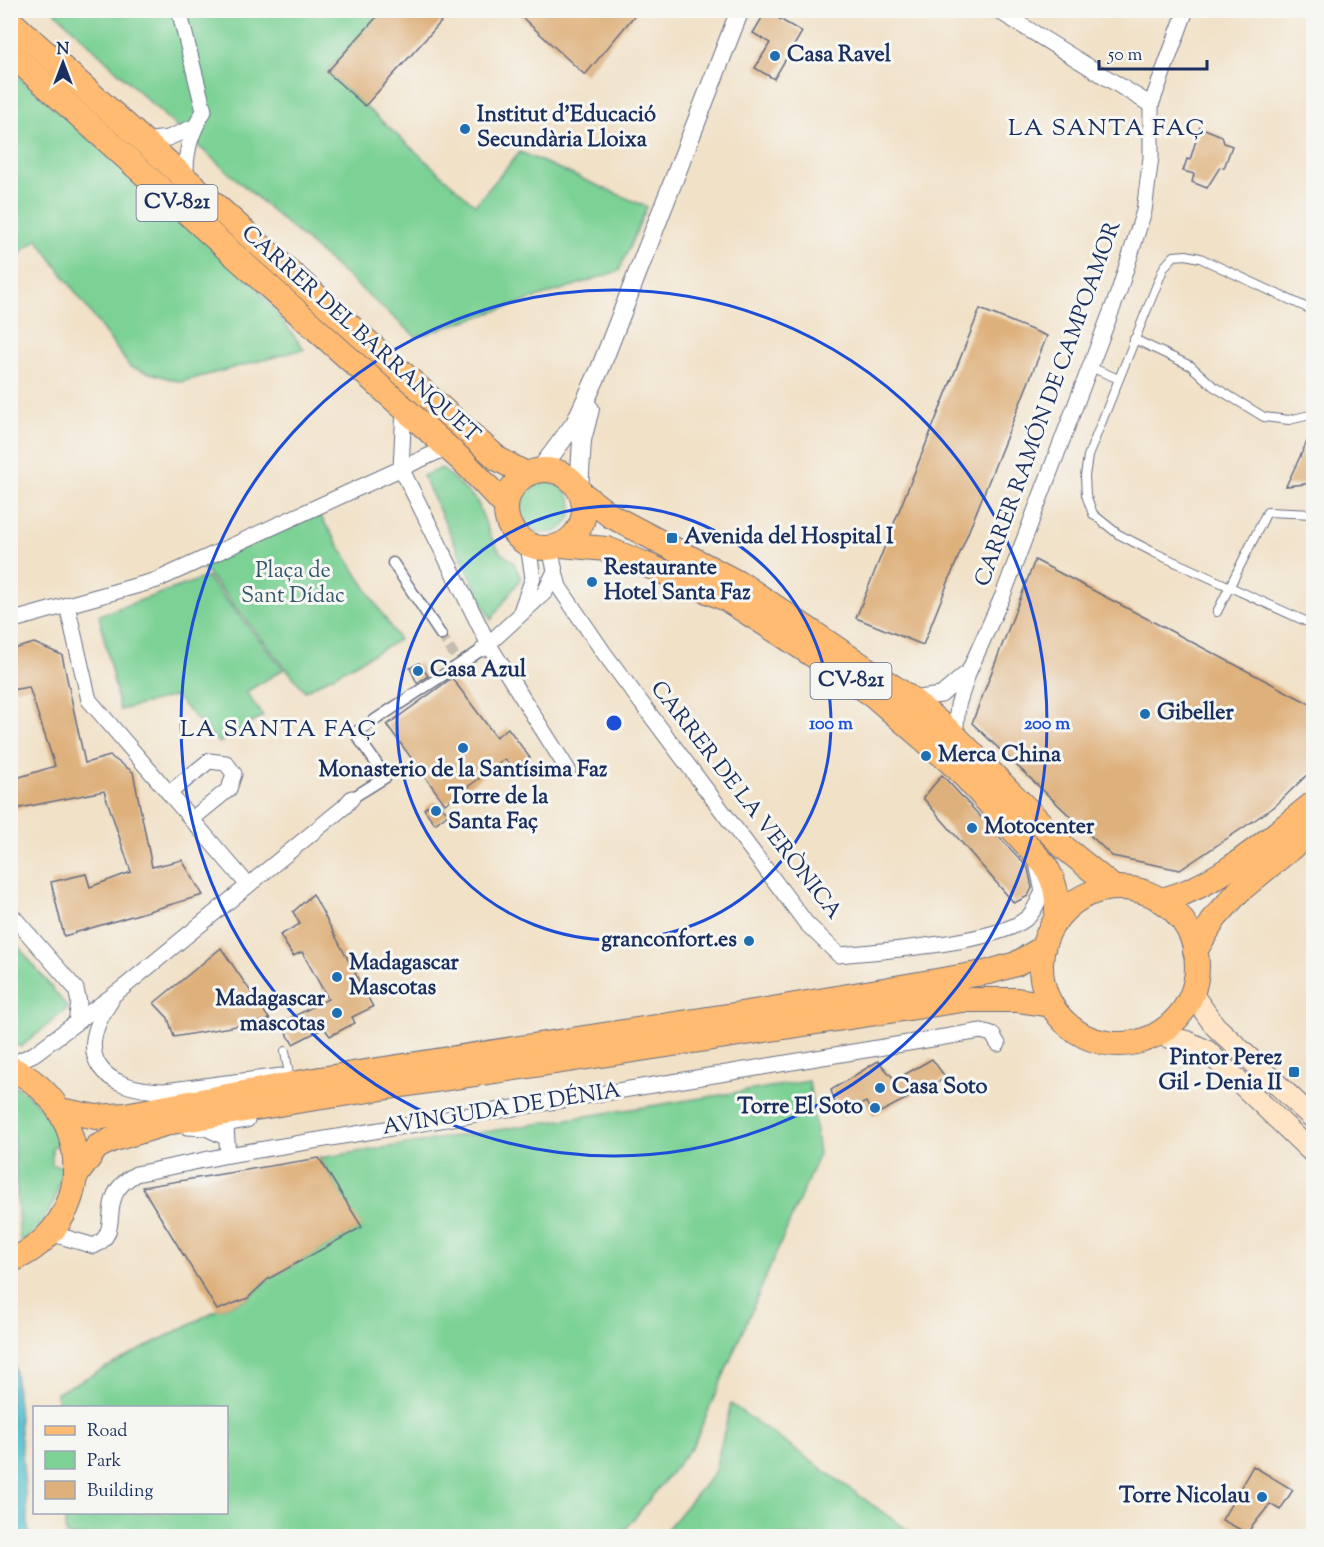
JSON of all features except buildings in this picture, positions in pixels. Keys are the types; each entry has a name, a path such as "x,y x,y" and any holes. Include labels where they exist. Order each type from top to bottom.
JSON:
{"main road":[{"name":"CARRER DEL BARRANQUET","path":"10,21 498,459 533,472"},
{"name":"CARRER DEL BARRANQUET","path":"10,53 448,447 505,505"},
{"name":"CV-821","path":"533,472 563,474 611,516 744,586 911,699 955,736 1066,849 1114,888"},
{"path":"505,505 514,484 533,472"},
{"path":"546,546 574,536 581,524 584,510 580,491"},
{"name":"CV-821","path":"505,505 509,527 546,546 607,549 726,599 881,703 958,769 1035,853 1054,882 1058,902 1056,920 1043,948 1041,972 1051,1005 1064,1021 1079,1033 1098,1041 1118,1043 1138,1041 1156,1034 1183,1010 1192,994 1197,966 1195,951 1183,922 1160,900 1130,889 1114,888 1092,893 1072,904 1056,920"},
{"path":"1160,900 1197,888 1262,844 1314,803"},
{"path":"1195,951 1215,918 1239,891 1310,834"},
{"path":"60,1110 96,1117 125,1115 320,1079 942,981 1016,964 1043,948"},
{"path":"1192,994 1215,1026 1314,1119"},
{"name":"AVINGUDA DE DÉNIA","path":"75,1177 98,1148 111,1140 172,1122 962,1000 1017,1000 1051,1005"},
{"path":"1156,1034 1188,1042 1207,1051 1314,1154"},
{"path":"10,1067 38,1084 60,1110 72,1136 75,1177 68,1204 53,1229 38,1245 15,1259"}],"street":[{"path":"179,10 204,111 185,154 186,180"},
{"path":"533,472 575,423 600,369 740,10"},
{"path":"996,10 1151,105"},
{"name":"CARRER RAMÓN DE CAMPOAMOR","path":"955,736 958,705 969,671 1003,595 1119,291 1144,211 1151,157 1151,105 1186,10"},
{"path":"143,141 168,138 195,127"},
{"path":"580,491 582,440 600,369"},
{"name":"CARRER DEL BARRANQUET","path":"404,408 401,468 486,647 568,770"},
{"path":"10,621 157,580 448,447"},
{"path":"521,611 546,546"},
{"name":"CARRER DE LA VERÒNICA","path":"546,546 559,587 604,653 806,923 839,955 931,947 1006,928 1021,921 1028,917 1043,892 1035,853"},
{"path":"393,563 441,635"},
{"path":"10,1067 33,1054 117,992 344,807 351,798 386,777 355,733 486,647 521,611 545,592 555,571"},
{"path":"67,605 89,700 248,885"},
{"name":"CARRER RAMÓN DE CAMPOAMOR","path":"911,699 941,695 969,671"},
{"path":"169,793 209,761 226,763 234,774 229,789 191,820"},
{"path":"10,913 75,989 80,1003 76,1022"},
{"path":"75,989 90,997 103,997 117,992"},
{"path":"117,992 101,1016 94,1032 93,1046 103,1072 114,1081 147,1090 164,1091 290,1075 320,1079"},
{"name":"AVINGUDA DE DÉNIA","path":"53,1229 60,1236 94,1246 104,1241 110,1230 110,1203 115,1190 124,1180 136,1174 228,1155 981,1031 992,1034 998,1044"},
{"path":"228,1155 225,1137 226,1128 231,1123 272,1116 297,1101"},
{"path":"172,1122 189,1127 206,1128 225,1137"}],"lane":[{"path":"1314,311 1200,258 1186,255 1174,256 1164,267 1134,339 1088,456 1084,476 1086,495 1093,514 1118,534 1314,626"},
{"path":"1134,339 1191,366 1213,386 1264,417 1289,420 1314,414"},
{"path":"1090,367 1119,379"},
{"path":"1217,612 1268,512 1314,514"},
{"path":"285,1051 290,1075"}],"green space":[{"path":"54,11 383,11 327,72 475,205 520,152 647,207 619,271 416,337 171,122"},
{"path":"11,70 253,282 304,349 181,382 130,367 37,239 11,261"},
{"path":"442,468 477,501 490,535 500,552 513,562 521,578 491,620 423,476"},
{"path":"547,483 565,490 572,508 565,526 547,533 529,526 522,508 529,490"},
{"name":"Plaça de Sant Dídac","path":"315,508 399,640 305,691 199,563"},
{"path":"207,577 284,669 246,692 263,716 219,743 175,696 120,710 99,615"},
{"path":"10,936 68,1008 21,1047 11,1042"},
{"path":"809,1081 819,1154 694,1444 620,1536 66,1536 64,1514 228,1514 228,1406 58,1406 57,1393 217,1310 248,1298 268,1279 361,1227 319,1158"},
{"path":"10,1083 28,1094 47,1117 60,1145 52,1147 52,1165 62,1166 55,1200 50,1210 38,1228 20,1243"},
{"path":"731,1404 916,1536 661,1536 714,1473"}],"water":[{"path":"10,1311 11,1325 29,1536 11,1536"}],"tunnel":[{"path":"441,635 455,656"}],"place":[{"name":"Casa Ravel","path":"775,56"},
{"name":"Institut d'Educació Secundària Lloixa","path":"465,129"},
{"name":"Avenida del Hospital I","path":"672,538"},
{"name":"Restaurante Hotel Santa Faz","path":"592,582"},
{"name":"Casa Azul","path":"418,671"},
{"name":"Gibeller","path":"1145,714"},
{"name":"Monasterio de la Santísima Faz","path":"463,748"},
{"name":"Merca China","path":"926,756"},
{"name":"Torre de la Santa Faç","path":"436,811"},
{"name":"Motocenter","path":"972,828"},
{"name":"granconfort.es","path":"749,941"},
{"name":"Madagascar Mascotas","path":"337,977"},
{"name":"Madagascar mascotas","path":"337,1013"},
{"name":"Pintor Perez Gil - Denia II","path":"1294,1072"},
{"name":"Casa Soto","path":"880,1088"},
{"name":"Torre El Soto","path":"875,1108"},
{"name":"Torre Nicolau","path":"1262,1497"}],"district":[{"name":"LA SANTA FAÇ","path":"1107,129"},
{"name":"LA SANTA FAÇ","path":"279,730"}]}
